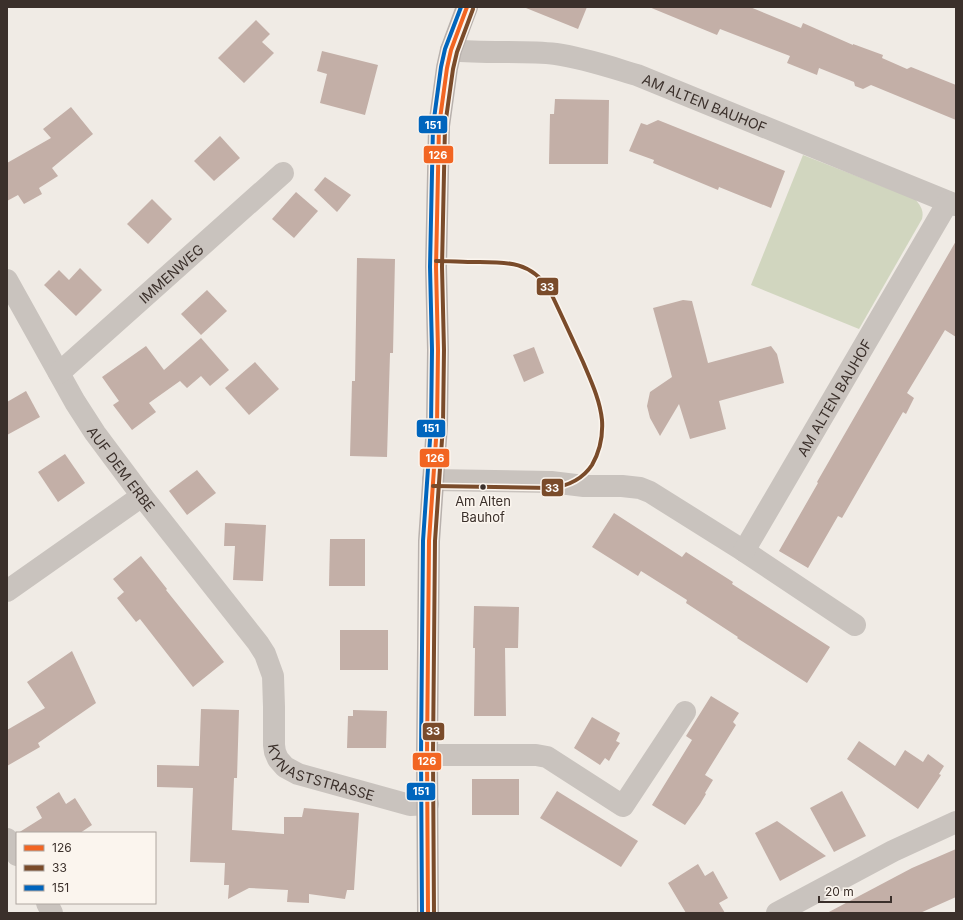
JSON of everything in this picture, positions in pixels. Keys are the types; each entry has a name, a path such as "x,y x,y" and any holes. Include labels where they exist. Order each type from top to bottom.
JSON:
{"main road":[{"path":"428,913 428,804 426,755 429,541 437,425 438,350 436,267 439,126 444,86 451,50 466,7"}],"street":[{"name":"AM ALTEN BAUHOF","path":"451,50 472,53 507,52 555,54 581,58 602,64 637,75 952,204 744,551"},
{"name":"IMMENWEG","path":"59,373 283,173"},
{"name":"AUF DEM ERBE","path":"7,280 59,373 95,433 142,496 258,643"},
{"path":"433,480 551,482 584,486 622,486 640,488 650,492 744,551 855,625"},
{"path":"7,590 142,496"},
{"name":"KYNASTSTRASSE","path":"258,643 265,654 273,676 274,745 278,758 285,767 298,774 410,805 428,804"},
{"path":"426,755 536,755 547,757 623,806 685,712"},
{"path":"777,913 893,851 956,822"},
{"path":"7,839 16,853"},
{"path":"48,904 52,913"}],"green space":[{"path":"803,155 915,199 922,209 922,219 859,329 751,285"}],"building":[{"path":"526,7 587,7 578,29"},
{"path":"649,7 750,7 801,28 803,23 853,45 883,55 882,58 907,69 911,67 956,85 956,120 871,85 863,89 855,86 854,82 819,68 817,75 787,63 790,56 720,29 717,35"},
{"path":"256,20 270,34 262,42 274,53 244,83 218,58"},
{"path":"322,51 378,65 365,115 320,103 327,74 317,71"},
{"path":"555,99 609,100 608,164 549,164 550,114 554,114"},
{"path":"71,107 93,134 52,168 58,176 39,188 42,194 24,204 18,195 7,201 7,163 51,138 43,129"},
{"path":"658,120 785,171 771,208 719,187 718,190 653,163 654,160 629,151 641,123 647,125"},
{"path":"220,136 240,158 214,181 194,161"},
{"path":"325,177 351,195 337,212 314,190"},
{"path":"296,192 318,211 294,238 272,219"},
{"path":"152,199 172,219 148,244 127,224"},
{"path":"956,241 956,337 945,330 907,393 914,398 906,414 903,412 842,518 838,516 808,568 779,551 818,483 817,482"},
{"path":"357,258 395,259 393,353 390,353 387,457 350,456 352,381 355,381"},
{"path":"80,268 102,290 76,316 44,285 59,270 69,280"},
{"path":"207,290 227,311 201,335 181,314"},
{"path":"683,300 692,301 708,363 771,346 777,354 784,383 719,401 726,429 690,439 679,404 660,436 650,418 647,406 650,392 672,377 653,308"},
{"path":"201,338 229,370 210,386 201,376 187,388 180,381 149,403 156,412 132,430 113,405 119,401 102,377 146,346 164,370"},
{"path":"534,347 544,373 524,382 513,355"},
{"path":"255,362 279,389 249,415 225,388"},
{"path":"26,391 40,417 7,435 7,402"},
{"path":"65,454 85,483 58,502 38,472"},
{"path":"197,470 216,493 187,515 169,491"},
{"path":"614,513 682,557 686,552 733,582 732,584 830,647 807,683 686,603 687,600 641,571 638,576 592,547"},
{"path":"225,523 266,525 263,581 233,580 235,546 224,546"},
{"path":"330,539 365,539 365,586 329,586"},
{"path":"141,556 167,589 166,590 224,662 193,687 140,619 136,622 117,598 124,592 113,579"},
{"path":"474,606 519,607 518,648 505,648 506,716 474,716"},
{"path":"340,630 388,630 388,670 340,670"},
{"path":"72,651 96,703 38,743 40,747 7,766 7,730 45,708 27,682"},
{"path":"711,696 739,713 733,722 736,725 705,775 713,780 700,804 685,825 652,805 692,740 686,736"},
{"path":"201,709 239,710 237,778 234,778 232,830 284,834 284,817 302,817 304,808 359,813 354,890 347,890 345,899 309,894 309,903 287,902 288,890 249,888 228,899 229,885 224,885 225,863 190,862 193,788 157,787 157,765 199,766"},
{"path":"353,710 387,711 386,748 347,748 348,716 353,716"},
{"path":"592,717 620,733 616,741 620,743 609,761 605,758 600,765 574,748"},
{"path":"859,741 895,766 905,750 923,762 928,754 944,766 939,774 941,775 918,809 847,759"},
{"path":"472,779 519,779 519,815 472,815"},
{"path":"557,791 638,841 621,867 540,818"},
{"path":"842,791 866,836 834,852 810,808"},
{"path":"59,792 66,804 75,798 92,825 82,832 20,832 42,818 36,807"},
{"path":"777,821 826,856 780,881 755,833"},
{"path":"956,849 956,897 920,913 827,913 912,868"},
{"path":"698,864 705,876 713,871 728,898 719,903 725,913 686,913 668,883"}],"transit line":[{"name":"151","path":"422,913 421,755 423,541 431,425 432,350 430,267 433,126 445,49 461,7"},
{"name":"126","path":"428,913 427,755 429,541 437,425 438,350 436,267 439,126 451,50 467,7"},
{"name":"33","path":"434,913 433,755 435,541 443,425 444,350 442,267 445,126 453,69 457,52 473,9"},
{"name":"33","path":"433,486 551,488 569,484 584,475 595,460 599,449 602,426 599,405 589,376 549,289 542,280 526,268 508,263 436,261"}],"place":[{"name":"Am Alten Bauhof","path":"483,487"}]}
